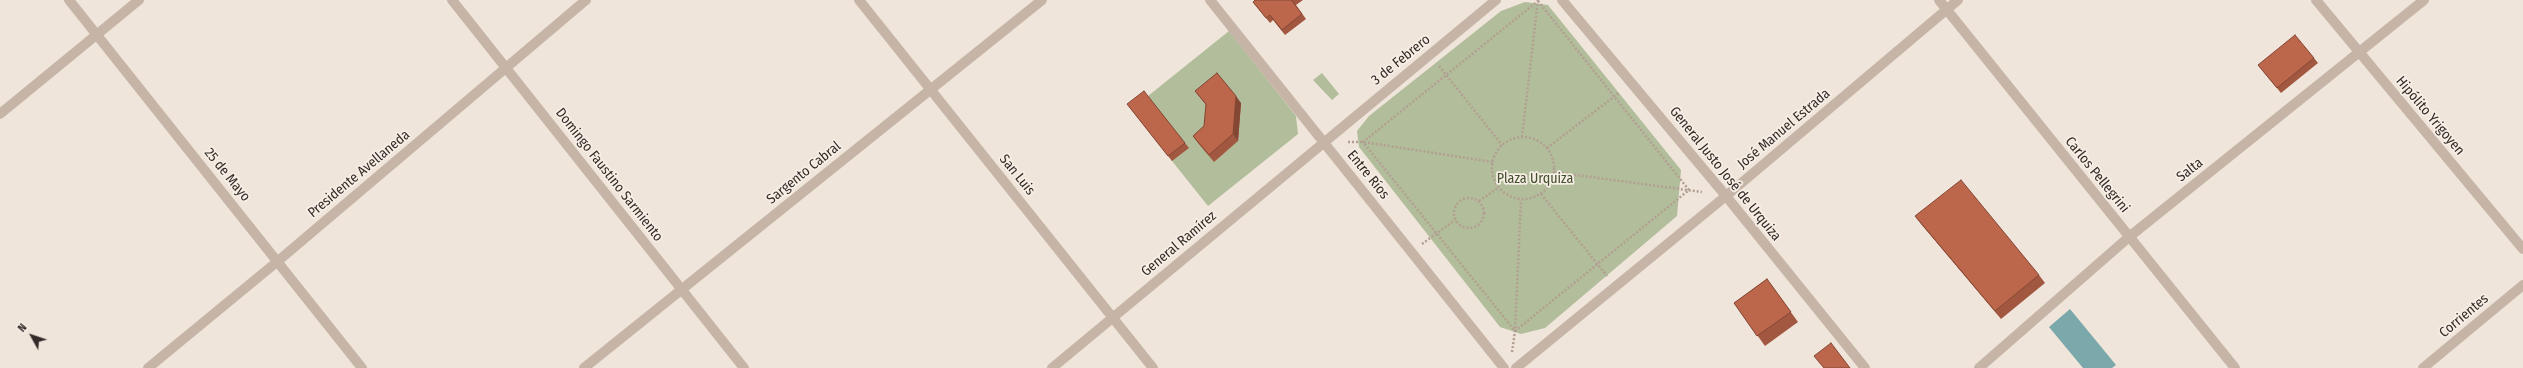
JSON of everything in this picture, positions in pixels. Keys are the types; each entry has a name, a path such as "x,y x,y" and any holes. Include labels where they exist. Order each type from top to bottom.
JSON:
{"street":[{"name":"25 de Mayo","path":"70,0 362,368"},
{"path":"0,114 139,0"},
{"name":"Domingo Faustino Sarmiento","path":"452,0 744,368"},
{"name":"Presidente Avellaneda","path":"148,368 278,261 586,0"},
{"name":"San Luis","path":"859,0 1114,317 1152,368"},
{"name":"Sargento Cabral","path":"584,368 1042,0"},
{"name":"Entre Ríos","path":"1210,0 1504,368"},
{"name":"3 de Febrero","path":"1324,142 1496,0"},
{"name":"General Justo José de Urquiza","path":"1562,0 1726,196 1865,368"},
{"name":"Carlos Pellegrini","path":"1939,0 2234,368"},
{"name":"José Manuel Estrada","path":"1516,368 1726,196 1958,0"},
{"name":"Hipólito Yrigoyen","path":"2316,0 2359,54 2523,248"},
{"name":"Salta","path":"1979,368 2129,237 2359,54 2424,0"},
{"name":"General Ramírez","path":"1052,368 1324,142"},
{"name":"Corrientes","path":"2423,368 2523,285"}],"path":[{"path":"1363,142 1538,1"},
{"path":"1538,1 1689,190"},
{"path":"1522,137 1538,1"},
{"path":"1430,54 1502,145"},
{"path":"1547,148 1632,83"},
{"path":"1522,137 1536,140 1547,148 1554,164 1554,172 1550,184 1542,194 1535,198 1521,200 1508,196 1498,188 1493,175 1493,162 1502,145 1522,137"},
{"path":"1324,142 1363,142 1493,162"},
{"path":"1363,142 1515,331"},
{"path":"1554,172 1726,196"},
{"path":"1479,201 1498,188"},
{"path":"1515,331 1689,190"},
{"path":"1542,194 1616,287"},
{"path":"1471,197 1479,201 1484,216 1478,225 1468,228 1463,227 1455,220 1455,206 1462,199 1471,197"},
{"path":"1512,353 1515,331 1521,200"},
{"path":"1412,251 1455,220"}],"green space":[{"name":"Plaza Urquiza","path":"1525,2 1548,5 1681,170 1677,216 1545,328 1521,334 1500,327 1359,147 1357,131 1369,116 1501,11"},
{"path":"1229,31 1296,116 1298,134 1208,206 1172,161 1148,96"},
{"path":"1322,73 1339,94 1332,100 1313,80"}],"water":[{"path":"2070,309 2116,365 2112,368 2083,368 2049,327"}],"building":[{"path":"1255,0 1293,0 1292,1 1302,14 1282,30 1270,15 1266,18 1253,2"},
{"path":"2295,35 2314,58 2277,88 2258,65"},
{"path":"1217,73 1236,96 1233,134 1209,155 1193,136 1204,126 1206,104 1195,91"},
{"path":"1144,91 1185,143 1168,156 1127,104"},
{"path":"1961,180 2039,275 1995,311 1915,216"},
{"path":"1767,279 1791,312 1757,336 1734,303"},
{"path":"1831,343 1850,368 1824,368 1814,356"}]}
